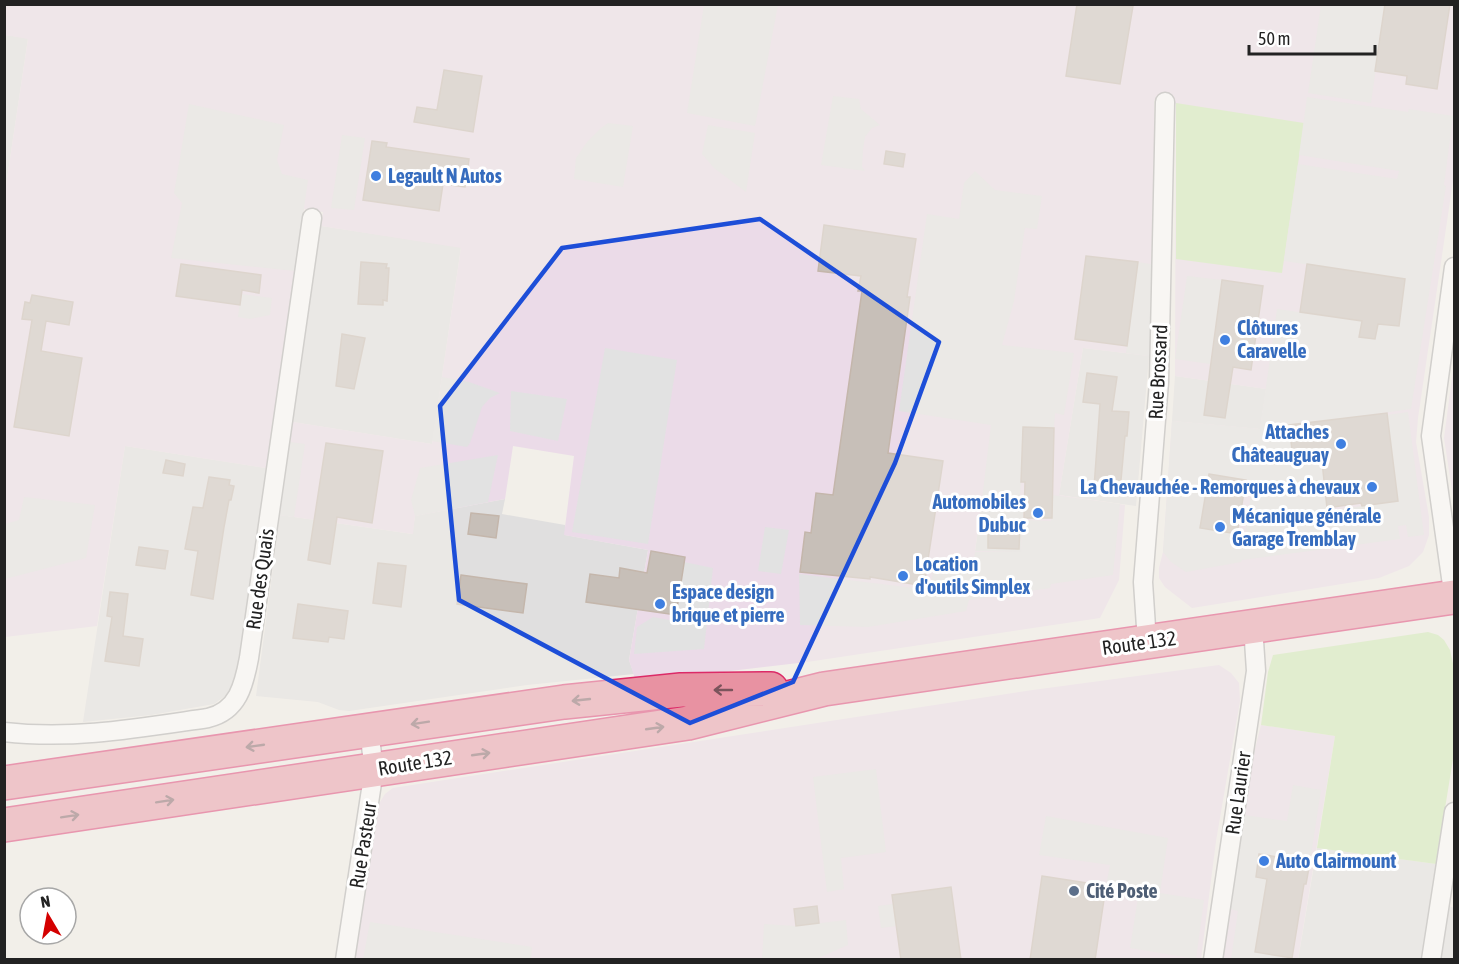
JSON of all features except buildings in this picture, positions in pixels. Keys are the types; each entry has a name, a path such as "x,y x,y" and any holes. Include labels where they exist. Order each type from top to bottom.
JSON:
{"highway":[{"name":"Route 132","path":"4,825 688,723 824,689 1454,598"},
{"name":"Route 132","path":"4,783 617,696 692,690 824,689"},
{"path":"617,696 622,733"}],"street":[{"name":"Rue Brossard","path":"1147,642 1143,582 1159,382 1165,102"},
{"name":"Rue des Quais","path":"4,732 64,736 208,718 219,716 238,698 247,673 312,218"},
{"path":"1454,598 1431,436 1455,267"},
{"name":"Rue Laurier","path":"1213,960 1256,671 1253,626"},
{"name":"Rue Pasteur","path":"345,960 374,770 369,730"},
{"path":"1431,960 1455,812"}],"highlighted area":[{"path":"760,219 939,342 895,463 793,682 690,723 459,600 440,406 562,248"}],"shaded area":[{"path":"4,5 1454,5 1454,174 1416,442 1429,517 1429,535 1423,552 1409,566 1379,578 1192,608 1165,587 1159,578 1163,552 1172,421 1260,429 1266,389 1175,376 1176,104 1154,100 1156,265 1149,356 1083,348 1059,495 1125,505 1119,580 1100,618 807,662 636,682 629,660 648,550 564,535 574,456 513,446 505,499 415,516 413,534 280,515 293,422 432,444 461,248 321,226 323,212 304,209 266,468 125,446 97,626 5,637 5,192 28,39 5,35","holes":["982,499 1024,503 1021,552 975,551"]},
{"path":"704,5 778,5 755,126 687,113"},
{"path":"1321,5 1385,5 1371,103 1308,93"},
{"path":"5,35 28,38 5,192"},
{"path":"833,96 859,99 861,109 880,125 872,128 865,137 862,167 865,171 821,165"},
{"path":"1307,97 1408,112 1409,109 1453,116 1444,185 1446,186 1411,409 1289,426 1294,465 1322,462 1328,511 1398,501 1387,415 1408,412 1424,535 1408,537 1406,525 1398,526 1400,539 1242,560 1186,572 1171,562 1163,552 1172,421 1260,429 1277,309 1362,321 1359,337 1375,339 1378,324 1399,326 1404,279 1284,261 1298,164 1397,179 1399,171 1299,155","holes":["1209,474 1253,481 1245,536 1200,527"]},
{"path":"189,104 284,125 277,160 282,174 308,180 295,271 171,258 182,203 174,193"},
{"path":"608,123 633,126 623,187 574,179 576,158 587,142"},
{"path":"708,125 755,133 746,192 714,168 702,154"},
{"path":"342,135 365,138 354,210 331,208"},
{"path":"975,171 995,190 1042,196 1037,229 1025,228 1014,301 1002,345 1074,353 1064,415 1055,413 1054,428 1023,427 1020,502 982,499 991,425 899,411 927,214 959,219 964,183"},
{"path":"321,226 461,247 432,444 293,422"},
{"path":"1138,262 1156,265 1149,356 1126,353"},
{"path":"1187,276 1222,280 1210,364 1175,359"},
{"path":"241,294 272,298 270,315 250,319 238,317"},
{"path":"605,348 677,360 648,544 572,532"},
{"path":"1083,348 1149,356 1136,506 1059,495"},
{"path":"1454,363 1454,503 1444,438"},
{"path":"1175,376 1266,389 1260,429 1172,421"},
{"path":"442,377 469,382 500,393 490,398 482,407 467,447 432,441"},
{"path":"511,391 567,399 558,441 510,431"},
{"path":"290,442 305,444 294,517 280,515"},
{"path":"125,446 266,468 238,670 225,696 214,704 151,715 83,722"},
{"path":"498,455 488,502 415,516 411,500 420,468"},
{"path":"1052,495 1120,504 1113,575 1051,584 1050,588 969,600 966,611 868,627 800,625 799,574 930,590 934,565 972,570 975,552 1021,552 1023,520 1051,521"},
{"path":"24,497 95,505 86,558 5,579 5,524 19,520"},
{"path":"505,499 502,514 565,525 565,535 648,550 629,660 634,674 527,685 349,711 339,710 318,702 256,696 280,515 412,534 415,516"},
{"path":"982,499 1024,502 1021,553 975,552"},
{"path":"765,527 789,530 781,574 758,571"},
{"path":"684,562 713,568 704,649 634,654 637,627 653,617 675,621"},
{"path":"1219,665 1231,673 1239,683 1240,701 1216,841 1201,959 354,960 377,807 385,794 393,788 1033,690"},
{"path":"1261,725 1335,736 1298,959 1222,960 1255,749"},
{"path":"876,769 886,852 841,858 844,889 827,892 813,777"},
{"path":"1293,785 1321,790 1310,862 1260,854 1256,877 1267,879 1255,952 1292,959 1231,959 1238,911 1230,909 1244,815 1287,821"},
{"path":"1046,816 1168,838 1160,893 1204,900 1196,959 1130,948 1139,891 1106,886 1110,865 1039,855"},
{"path":"1317,848 1436,864 1421,959 1298,960"},
{"path":"893,904 896,926 881,928 878,906"},
{"path":"1449,906 1454,908 1454,959 1441,960"},
{"path":"846,920 848,945 816,959 762,959 764,924 796,926"},
{"path":"370,922 532,947 531,959 363,959"}],"green space":[{"path":"1176,103 1304,123 1282,273 1176,259"},
{"path":"1428,632 1444,640 1450,650 1454,668 1454,753 1436,864 1317,848 1335,736 1261,725 1268,672 1273,655"}],"place":[{"name":"Legault N Autos","path":"376,176"},
{"name":"Clôtures Caravelle","path":"1225,340"},
{"name":"Attaches Châteauguay","path":"1341,444"},
{"name":"La Chevauchée - Remorques à chevaux","path":"1372,487"},
{"name":"Automobiles Dubuc","path":"1038,513"},
{"name":"Mécanique générale Garage Tremblay","path":"1220,527"},
{"name":"Location d'outils Simplex","path":"903,576"},
{"name":"Espace design brique et pierre","path":"660,604"},
{"name":"Auto Clairmount","path":"1264,861"},
{"name":"Cité Poste","path":"1074,891"}]}
